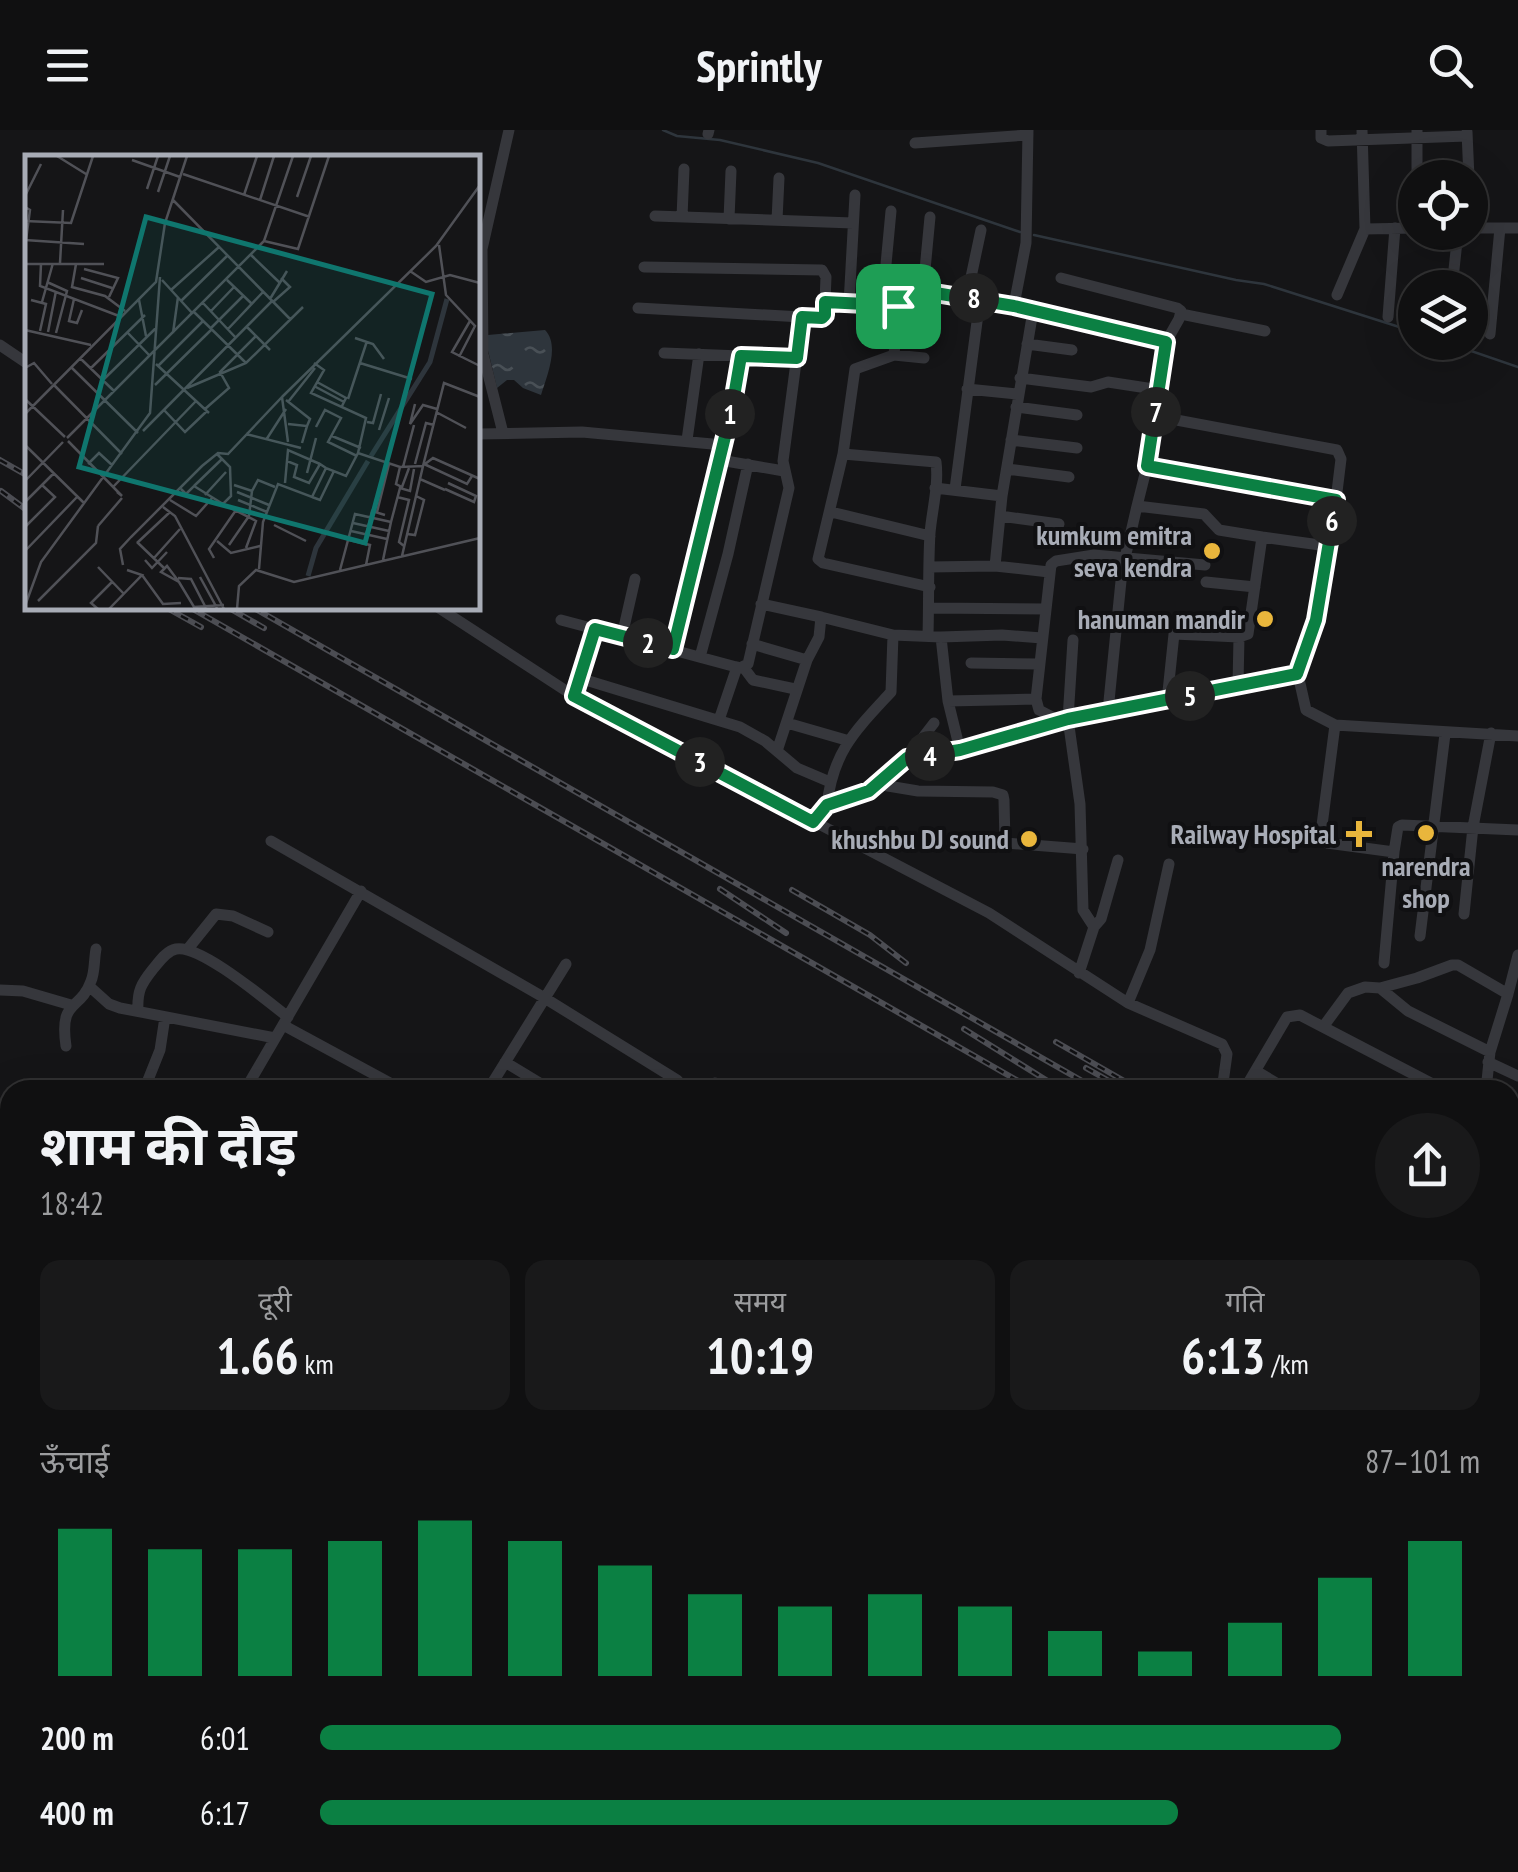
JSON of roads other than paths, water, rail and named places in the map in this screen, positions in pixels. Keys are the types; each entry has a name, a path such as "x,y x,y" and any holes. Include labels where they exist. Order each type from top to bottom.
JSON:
{"street":[{"path":"503,433 483,354 482,249 508,130"},
{"path":"1321,130 1324,140 1467,133 1468,160"},
{"path":"915,143 960,135 1028,132 1026,243 1014,306"},
{"path":"1337,295 1365,229 1362,136"},
{"path":"682,217 684,169"},
{"path":"728,219 731,172"},
{"path":"777,220 779,178"},
{"path":"849,304 855,195"},
{"path":"882,306 890,211"},
{"path":"655,216 854,223"},
{"path":"825,302 898,306 914,304 922,298 930,217"},
{"path":"1365,229 1395,228 1388,317"},
{"path":"1488,228 1518,228"},
{"path":"1490,334 1500,228"},
{"path":"955,489 981,230"},
{"path":"638,308 822,318 825,315 826,277 822,270 644,266"},
{"path":"1062,278 1177,308 1181,314 1265,331"},
{"path":"923,291 1014,306 1166,342"},
{"path":"894,355 898,306"},
{"path":"995,566 1006,469 1033,311"},
{"path":"1108,710 1125,558 1147,466 1166,342 1181,314"},
{"path":"719,720 752,644 789,488 784,471 802,317"},
{"path":"1027,344 1072,350"},
{"path":"0,346 25,362"},
{"path":"664,352 797,358"},
{"path":"687,440 699,354"},
{"path":"924,358 894,355 854,368 844,454 818,559 930,587"},
{"path":"673,649 720,460 741,356"},
{"path":"1020,378 1091,387 1108,382 1160,390"},
{"path":"968,389 1078,415"},
{"path":"1155,416 1337,450 1341,459 1336,500 1316,620 1297,674 1311,716 1335,725 1518,736"},
{"path":"480,434 582,432 722,446"},
{"path":"1011,440 1077,448"},
{"path":"844,454 933,460 938,468 930,536 928,636"},
{"path":"720,460 784,471"},
{"path":"700,657 748,464"},
{"path":"1147,466 1336,500"},
{"path":"1006,469 1069,477"},
{"path":"935,488 1002,496"},
{"path":"1137,506 1204,514 1219,530 1326,546"},
{"path":"830,512 930,536"},
{"path":"1000,516 1059,524"},
{"path":"1167,701 1174,634 1240,638 1248,634 1262,537"},
{"path":"1064,720 1042,714 1036,699 1049,572 1056,561 1087,555 1205,565"},
{"path":"930,567 995,566 1049,572"},
{"path":"622,636 634,579"},
{"path":"1206,582 1255,587"},
{"path":"761,604 894,635 1042,638"},
{"path":"929,608 1045,609"},
{"path":"442,610 574,696 989,913 1128,1003 1222,1044 1227,1054 1223,1080"},
{"path":"777,751 795,689 819,637 821,618"},
{"path":"561,620 740,668 753,680 795,689"},
{"path":"574,696 595,629"},
{"path":"813,822 827,805 830,782 846,740 891,692 894,635"},
{"path":"941,638 948,701 960,750"},
{"path":"1238,685 1240,638"},
{"path":"1073,640 1064,720 1078,772 1083,910 1094,927"},
{"path":"752,644 807,660"},
{"path":"971,663 1040,664"},
{"path":"907,758 960,750 1108,710 1297,674"},
{"path":"579,678 756,734 797,768 830,782"},
{"path":"948,701 1036,699"},
{"path":"787,722 846,740"},
{"path":"827,805 859,796 876,784 907,758 934,723"},
{"path":"1335,725 1322,839 1394,852"},
{"path":"1464,914 1473,827 1490,733"},
{"path":"1420,936 1444,734"},
{"path":"876,784 918,791 994,792 1004,800 1005,843 1083,849"},
{"path":"1384,964 1398,827 1518,830"},
{"path":"270,840 543,997 667,1080"},
{"path":"1079,973 1094,927 1101,919 1118,860"},
{"path":"1128,1003 1150,950 1168,864"},
{"path":"251,1080 361,891"},
{"path":"187,950 216,914 233,916 268,932"},
{"path":"66,1046 64,1019 89,986 96,949"},
{"path":"138,1010 137,994 144,979 169,952 187,950 226,969 285,1021 386,1080"},
{"path":"1487,1080 1489,1057 1516,975 1518,955"},
{"path":"494,1080 566,964"},
{"path":"1323,1026 1348,993 1417,978 1437,968 1458,965 1508,994"},
{"path":"89,986 109,1004 275,1038"},
{"path":"1380,988 1408,1011 1518,1076"},
{"path":"0,990 23,991 71,1005"},
{"path":"1250,1080 1287,1017 1300,1015 1425,1080"},
{"path":"1502,1016 1518,1023"},
{"path":"148,1080 160,1050 165,1017"},
{"path":"505,1062 534,1080"},
{"path":"1256,1071 1271,1080"}],"water":[{"path":"545,330 552,352 541,395 514,380 497,388 486,342 488,335"}],"waterway":[{"path":"663,130 818,163 1020,232"},
{"path":"1034,235 1264,284 1398,327"},
{"path":"1488,357 1518,367"}],"railway":[{"path":"0,460 25,474"},
{"path":"1,491 25,509"},
{"path":"171,610 201,627"},
{"path":"194,610 1017,1080"},
{"path":"232,610 264,628"},
{"path":"258,610 1080,1080"},
{"path":"720,889 786,933"},
{"path":"792,890 870,935 906,963"},
{"path":"964,1029 1046,1080"},
{"path":"1056,1042 1122,1080"},
{"path":"1086,1068 1107,1080"}],"place":[{"name":"kumkum emitra seva kendra","path":"1212,551"},
{"name":"hanuman mandir","path":"1265,619"},
{"name":"narendra shop","path":"1426,833"},
{"name":"Railway Hospital","path":"1359,834"},
{"name":"khushbu DJ sound","path":"1029,839"}]}
